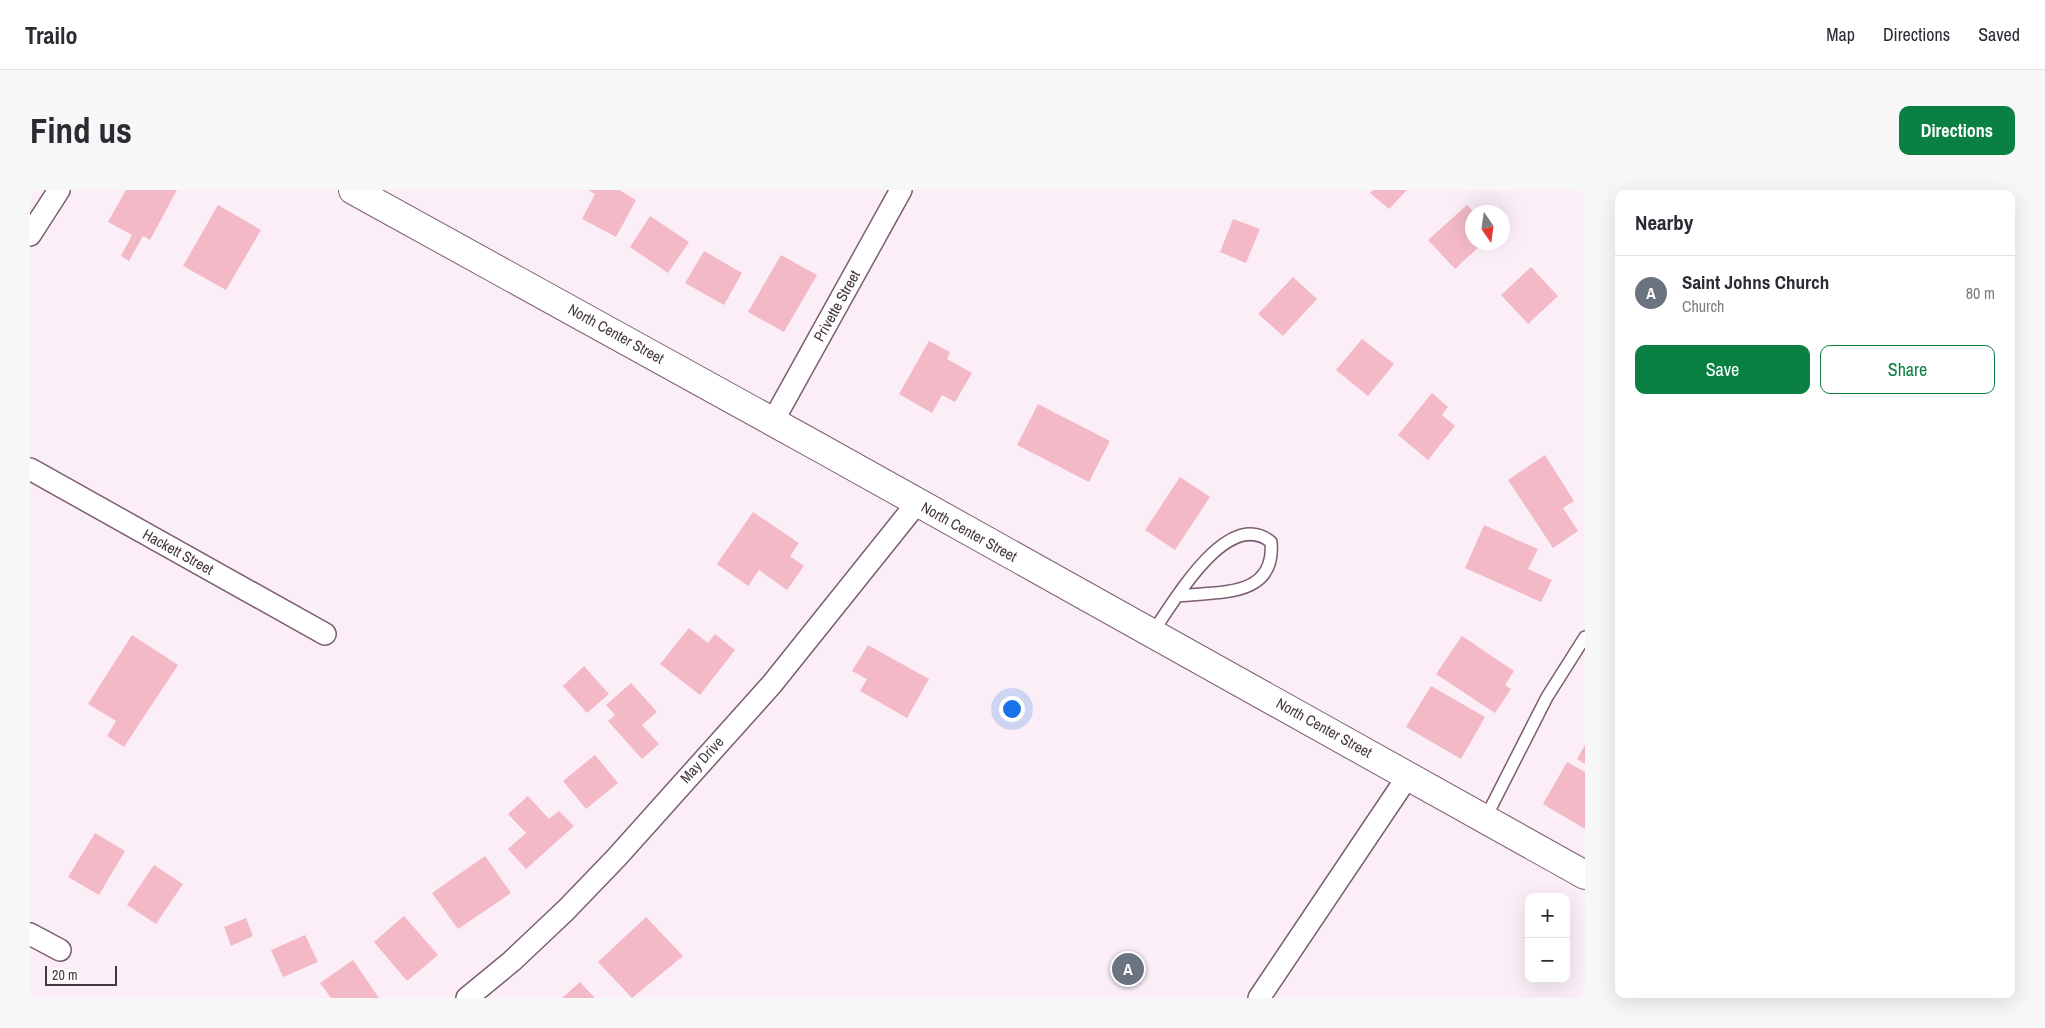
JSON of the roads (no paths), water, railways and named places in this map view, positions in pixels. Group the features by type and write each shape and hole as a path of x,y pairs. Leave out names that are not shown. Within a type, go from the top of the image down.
{"main road":[{"name":"North Center Street","path":"353,190 773,421 916,503 1585,875"}],"street":[{"path":"30,235 59,190"},
{"name":"Privette Street","path":"773,421 901,190"},
{"name":"Hackett Street","path":"30,469 325,634"},
{"name":"May Drive","path":"467,998 566,910 617,857 772,684 916,503"},
{"path":"1258,998 1408,776"},
{"path":"30,934 60,950"}],"lane":[{"path":"1152,633 1178,596 1204,560 1227,541 1248,534 1263,536 1271,542 1272,553 1263,576 1250,587 1230,592 1178,596"},
{"path":"1485,819 1547,697 1585,637"}],"place":[{"name":"Saint Johns Church","path":"1128,969"}]}
